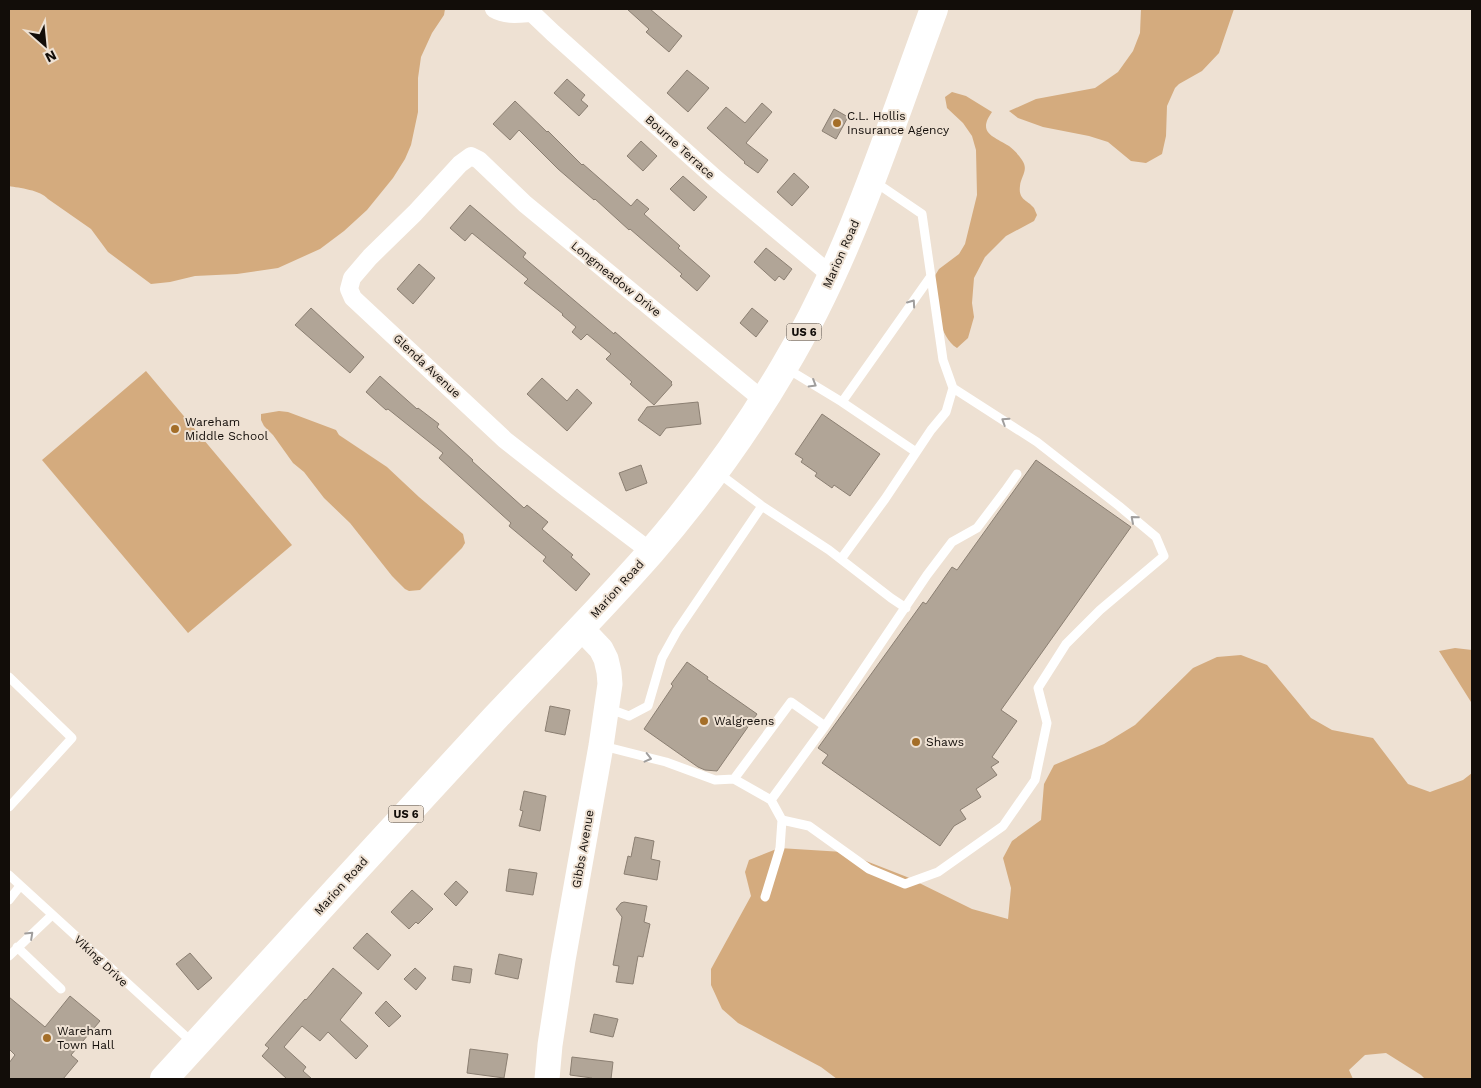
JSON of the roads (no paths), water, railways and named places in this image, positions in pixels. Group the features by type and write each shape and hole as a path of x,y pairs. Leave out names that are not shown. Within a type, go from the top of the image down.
{"main road":[{"name":"Marion Road","path":"164,1079 651,552 737,442 784,367 832,276 872,181 934,9"},
{"name":"Gibbs Avenue","path":"547,1079 550,1045 563,960 601,746 610,684 606,659 600,649 581,628"}],"street":[{"name":"Bourne Terrace","path":"494,9 503,14 512,15 531,11 716,179 832,276"},
{"name":"Longmeadow Drive","path":"471,156 478,160 525,204 763,400"},
{"name":"Glenda Avenue","path":"471,156 460,164 352,278 349,289 353,298 505,440 651,552"}],"lane":[{"path":"841,560 931,430 946,412 953,388 944,360 922,214 872,181"},
{"path":"842,402 931,276"},
{"path":"784,367 842,402 916,452"},
{"path":"782,820 809,826 869,868 905,884 938,872 1003,826 1035,780 1047,723 1038,688 1066,644 1100,610 1164,556 1156,538 1120,506 1037,442 953,388"},
{"path":"714,471 762,506 829,550 906,608"},
{"path":"771,800 825,726 927,575 952,542 977,528 1017,474"},
{"path":"607,708 629,716 648,706 662,658 677,631 762,506"},
{"path":"9,677 72,738 9,807"},
{"path":"734,779 791,702 825,726"},
{"path":"601,746 666,762 715,780 734,779 771,800 782,820 780,848 765,897"},
{"name":"Viking Drive","path":"9,875 195,1045"},
{"path":"9,900 20,886"},
{"path":"9,956 52,915"},
{"path":"17,947 61,989"}],"place":[{"name":"C.L. Hollis Insurance Agency","path":"837,123"},
{"name":"Wareham Middle School","path":"175,429"},
{"name":"Walgreens","path":"704,721"},
{"name":"Shaws","path":"916,742"},
{"name":"Wareham Town Hall","path":"47,1038"}]}
